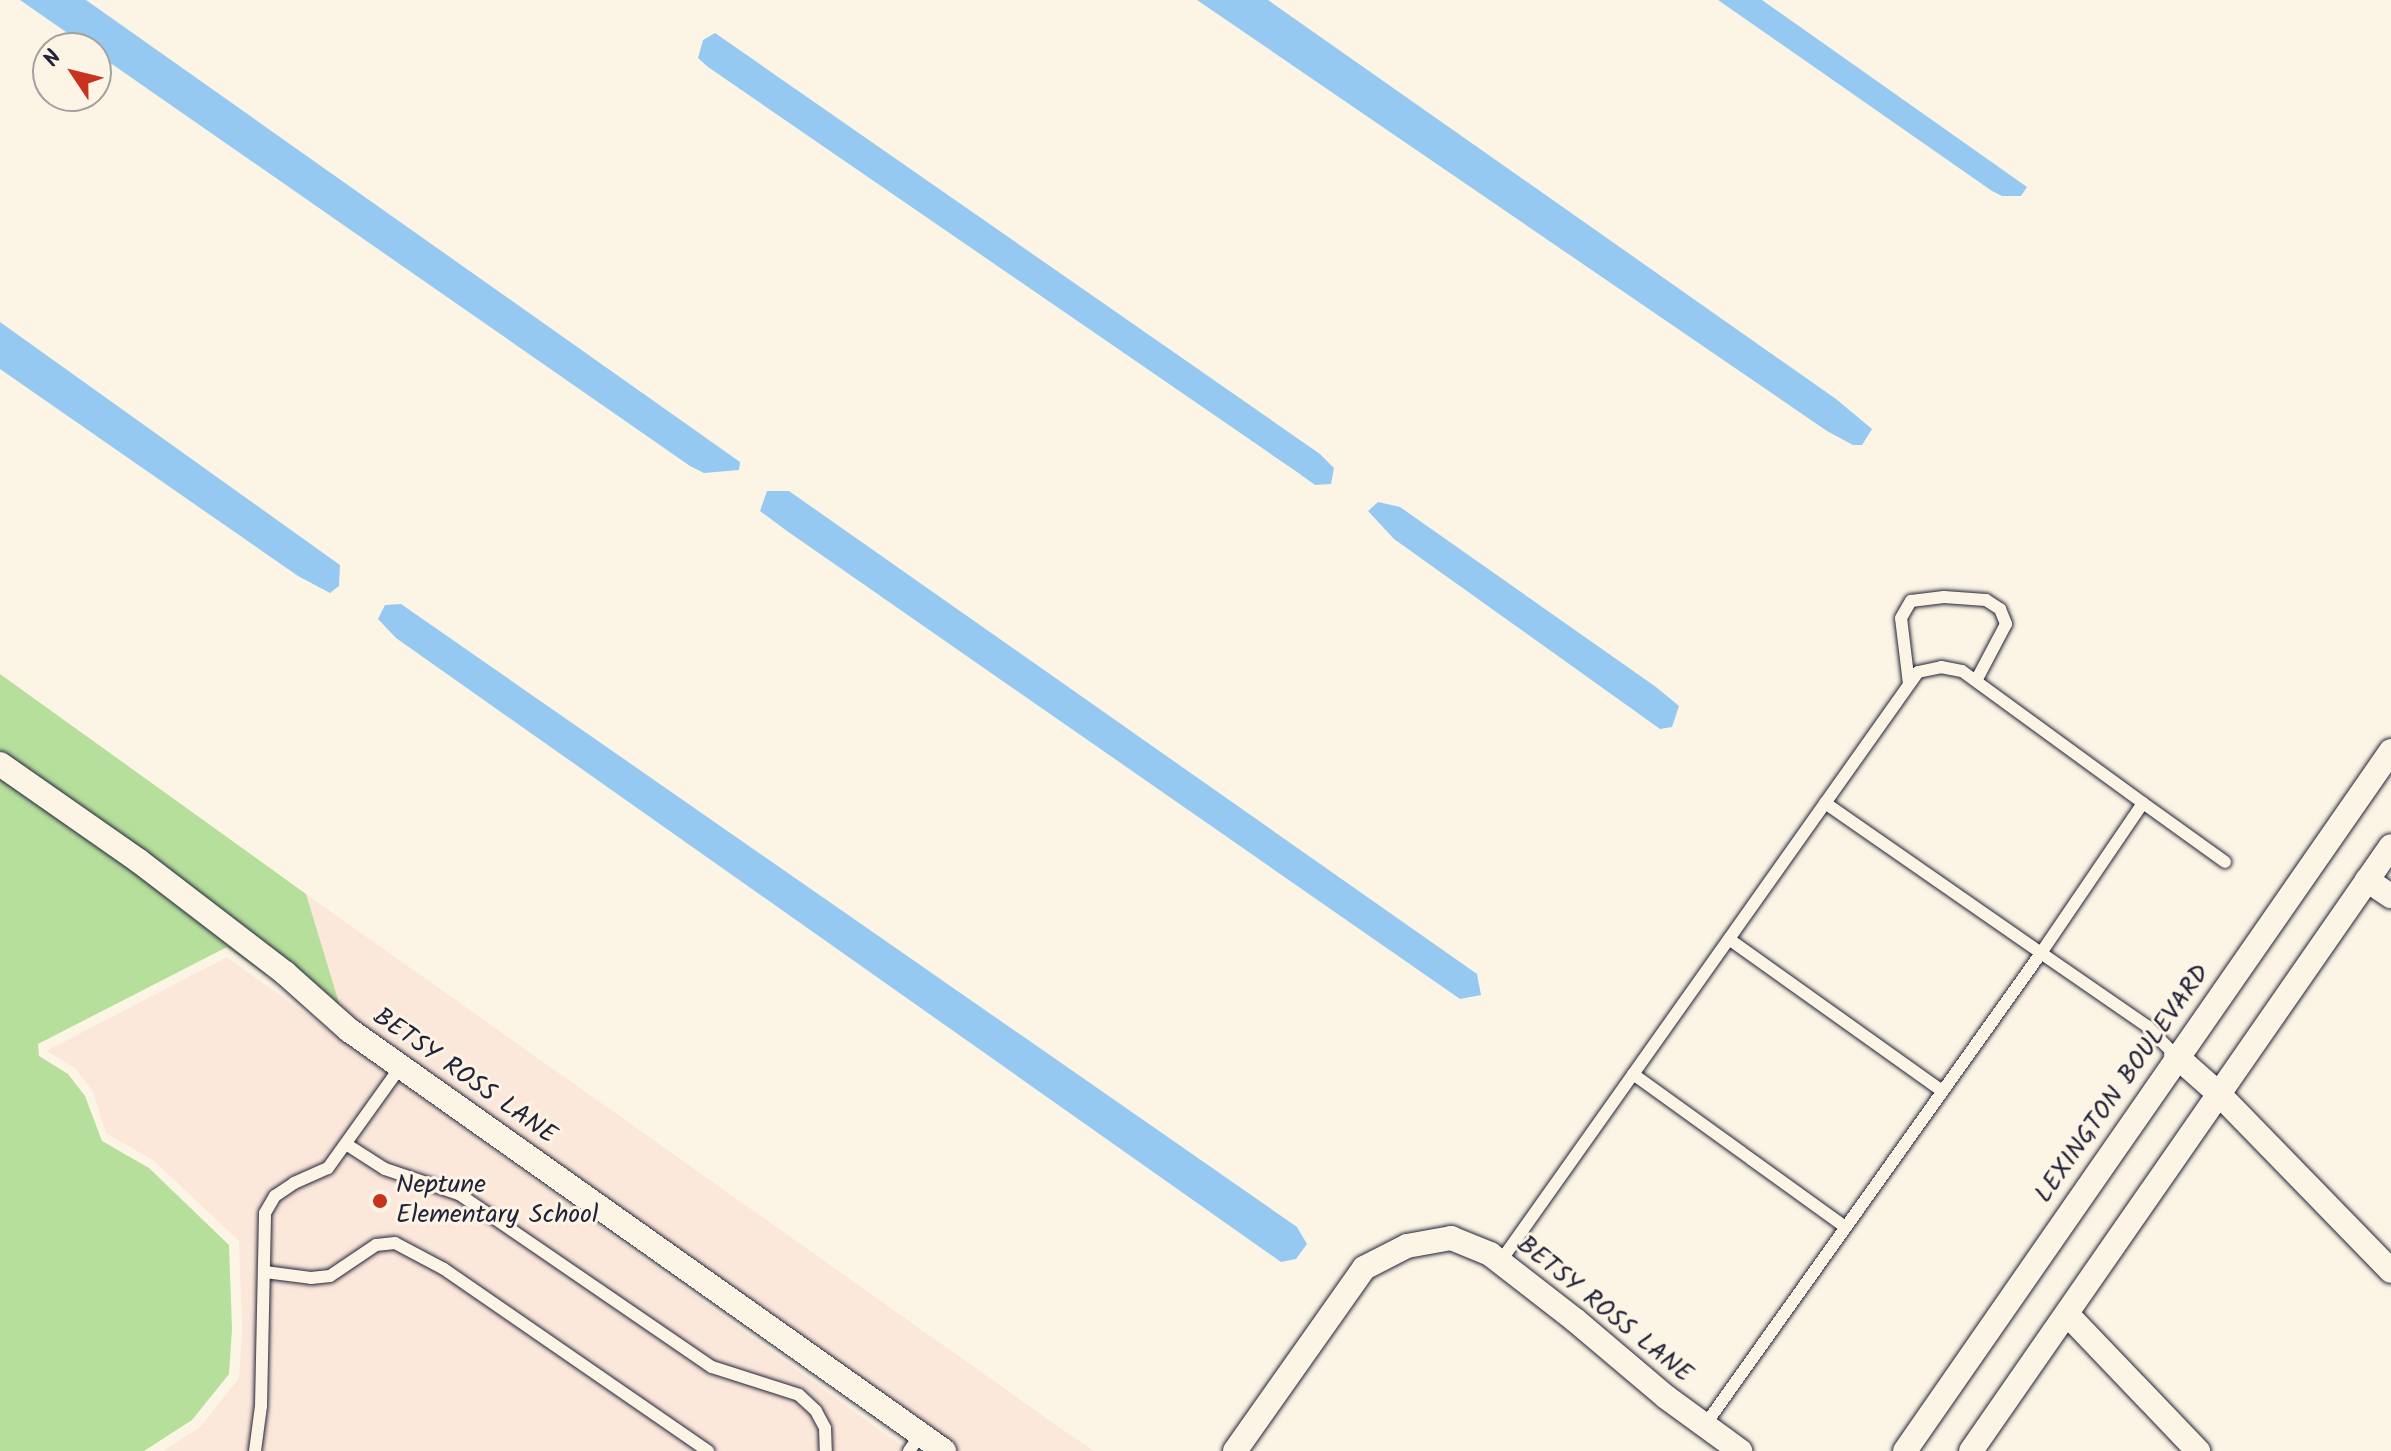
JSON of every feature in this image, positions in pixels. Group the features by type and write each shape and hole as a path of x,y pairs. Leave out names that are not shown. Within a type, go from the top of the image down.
{"street":[{"name":"LEXINGTON BOULEVARD","path":"1905,1451 2176,1056 2391,751"},
{"name":"BETSY ROSS LANE","path":"0,764 139,861 285,973 349,1030 915,1443 944,1451"},
{"path":"1971,1451 2391,846"},
{"path":"2367,880 2391,896"},
{"path":"2176,1056 2218,1093 2391,1271"},
{"name":"BETSY ROSS LANE","path":"1235,1451 1364,1268 1407,1246 1451,1238 1490,1254 1666,1397 1740,1451"},
{"path":"2067,1314 2198,1451"}],"lane":[{"path":"1909,684 1901,618 1911,601 1944,597 1986,600 2000,609 2006,624 1976,681"},
{"path":"1500,1262 1918,672 1941,667 1962,671 2225,862"},
{"path":"1825,803 2147,1026 2176,1056"},
{"path":"1705,1425 2041,953 2143,803"},
{"path":"1729,939 1942,1091"},
{"path":"255,1451 261,1406 265,1213 275,1196 294,1183 328,1168 401,1066"},
{"path":"1633,1074 1845,1227"},
{"path":"346,1144 385,1169 459,1194 712,1367 799,1395 816,1411 825,1428 826,1451"},
{"path":"265,1272 311,1278 330,1276 376,1245 395,1243 444,1269 708,1451"}],"shaded area":[{"path":"306,894 1094,1451 925,1451 347,1029"},
{"name":"Neptune Elementary School","path":"227,957 909,1451 163,1451 200,1427 239,1378 242,1330 239,1241 154,1161 106,1133 93,1092 75,1068 46,1051"}],"green space":[{"path":"0,674 306,894 347,1029 346,1032 227,947 38,1044 39,1056 68,1074 85,1096 102,1141 149,1168 229,1245 232,1329 229,1374 192,1420 144,1451 0,1451"}],"water":[{"path":"20,0 86,0 740,462 739,470 704,473 690,466 112,64 112,32 66,32"},
{"path":"1197,0 1268,0 1836,399 1872,429 1862,445 1853,445 1827,431"},
{"path":"1718,0 1762,0 2027,187 2021,196 2002,196 1992,191"},
{"path":"715,33 1320,454 1334,468 1331,484 1315,485 708,67 698,58 703,40"},
{"path":"0,322 340,565 339,586 330,593 298,576 0,369"},
{"path":"767,491 789,491 1477,974 1481,995 1460,999 787,531 760,511"},
{"path":"1378,502 1400,507 1656,687 1679,706 1672,727 1660,729 1394,539 1368,511"},
{"path":"401,604 1297,1227 1307,1244 1296,1259 1281,1262 396,638 378,619 385,605"}],"place":[{"name":"Neptune Elementary School","path":"380,1201"}]}
